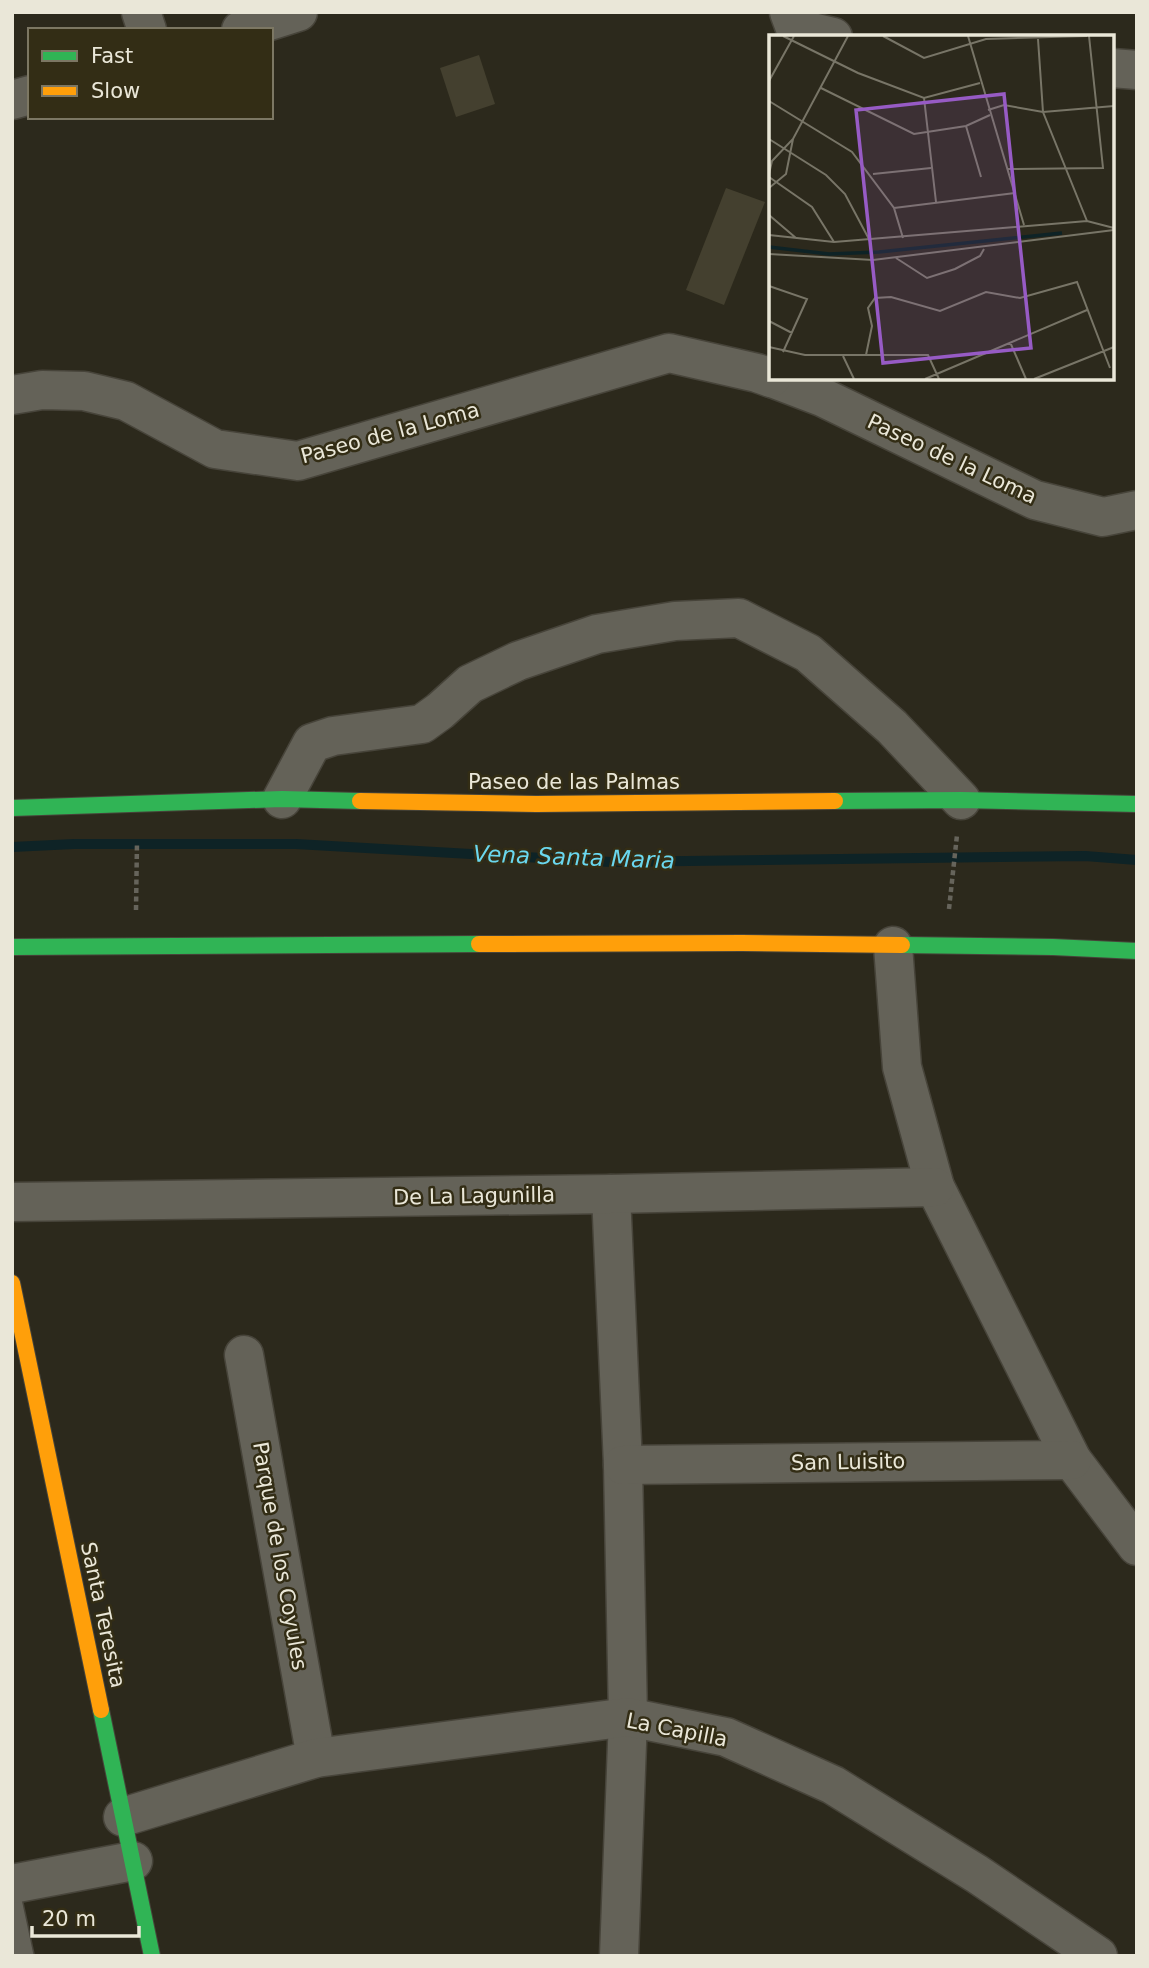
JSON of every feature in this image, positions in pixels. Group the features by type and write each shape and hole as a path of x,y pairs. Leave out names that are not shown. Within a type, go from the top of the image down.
{"street":[{"path":"247,28 298,12"},
{"path":"792,20 828,35"},
{"path":"1114,68 1137,70"},
{"name":"Paseo de la Loma","path":"12,395 42,390 84,391 126,401 215,449 298,461 669,353 769,377"},
{"name":"Paseo de la Loma","path":"776,380 822,397 1035,500 1103,517 1137,510"},
{"path":"282,799 312,743 333,736 422,724 470,684 518,661 597,634 676,621 739,618 808,653 892,727 959,815"},
{"name":"Paseo de las Palmas","path":"12,808 282,799 959,815 1137,804"},
{"path":"12,947 715,943 1052,947 1137,951"},
{"path":"893,946 902,1067 935,1187 1072,1460 1137,1546"},
{"name":"De La Lagunilla","path":"12,1202 935,1187"},
{"path":"611,1194 623,1465 628,1717 619,1956"},
{"name":"Santa Teresita","path":"12,1283 23,1393 123,1817 152,1956"},
{"name":"Parque de los Coyules","path":"243,1355 316,1758"},
{"name":"San Luisito","path":"623,1465 1072,1460"},
{"name":"La Capilla","path":"123,1817 316,1758 628,1717 726,1738 833,1785 977,1874 1098,1956"},
{"path":"12,1884 133,1861"}],"lane":[{"path":"12,1900 24,1956"}],"path":[{"path":"950,909 959,815"},
{"path":"136,906 137,833"}],"building":[{"path":"479,55 495,104 456,117 440,68"},
{"path":"726,188 765,202 724,305 686,290"}],"waterway":[{"name":"Vena Santa Maria","path":"12,847 74,844 296,844 611,862 1085,856 1137,860"}],"traffic: fast":[{"path":"12,808 282,799 360,801"},
{"path":"835,801 961,800 1137,804"},
{"path":"12,947 479,944"},
{"path":"902,945 1137,951"},
{"path":"101,1710 152,1956"}],"traffic: slow":[{"path":"360,801 536,804 835,801"},
{"path":"479,944 902,945"},
{"path":"12,1283 101,1710"}]}
